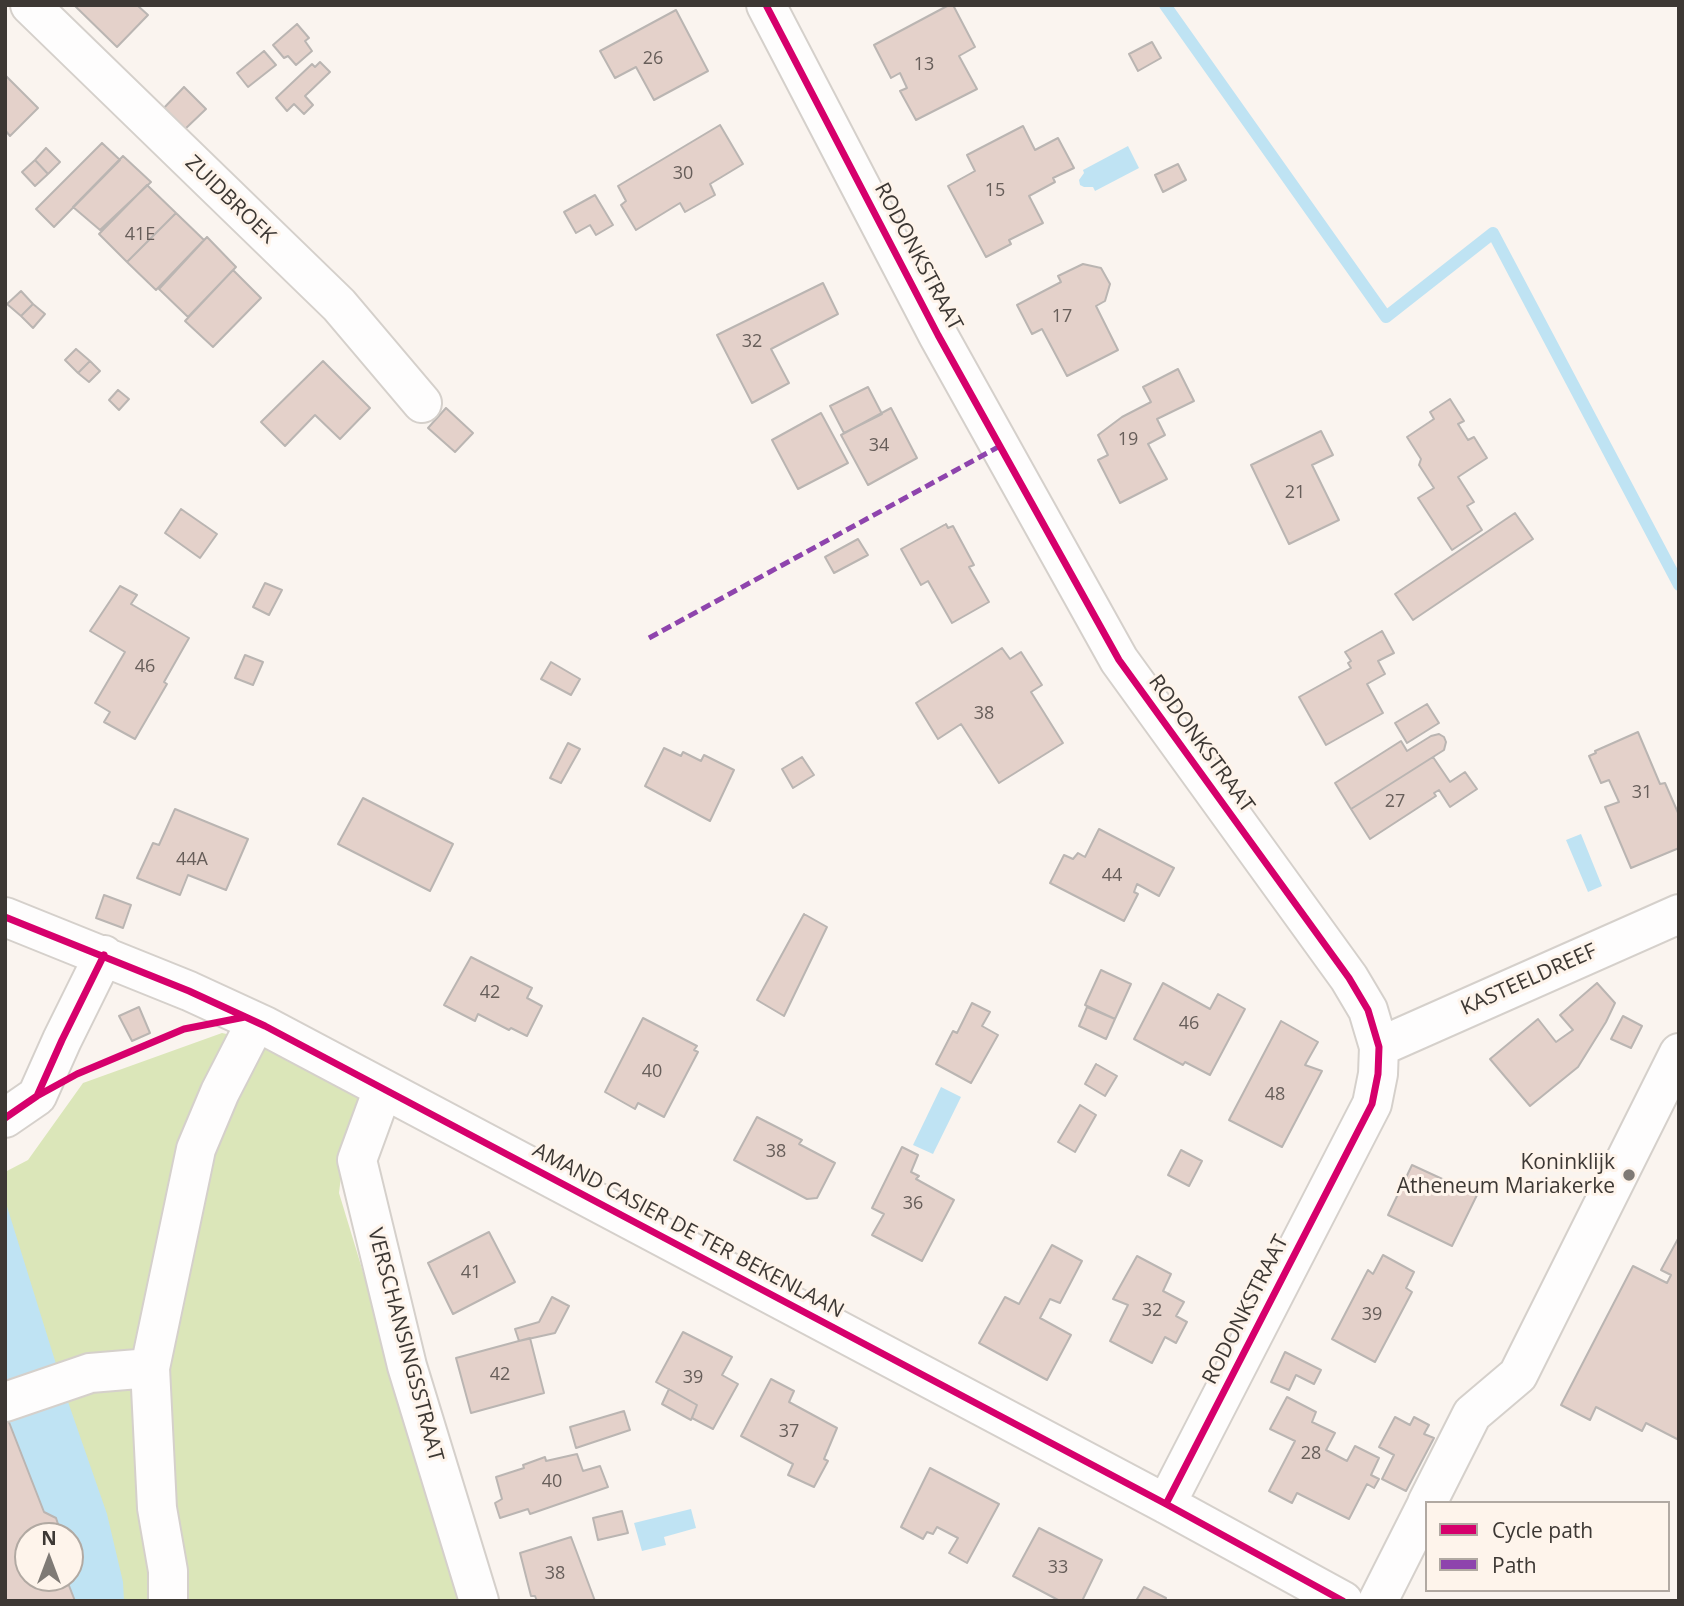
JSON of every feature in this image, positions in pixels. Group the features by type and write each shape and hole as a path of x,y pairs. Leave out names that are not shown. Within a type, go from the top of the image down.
{"street":[{"name":"ZUIDBROEK","path":"30,5 339,305 422,403"},
{"name":"RODONKSTRAAT","path":"766,5 938,335 1119,660 1349,978 1368,1010 1379,1047 1378,1074 1372,1104 1166,1504"},
{"name":"KASTEELDREEF","path":"1379,1047 1679,914"},
{"name":"AMAND CASIER DE TER BEKENLAAN","path":"5,917 104,955 256,1022 1166,1504 1343,1601"},
{"path":"5,1118 37,1096 104,955"},
{"path":"168,1601 168,1571 157,1508 150,1368 196,1149 220,1092 256,1022"},
{"path":"1428,1501 1472,1415 1518,1375 1679,1053"},
{"name":"VERSCHANSINGSSTRAAT","path":"383,1089 357,1160 407,1366 479,1601"},
{"path":"5,1402 90,1373 150,1368"},
{"path":"1378,1601 1425,1507"}],"green space":[{"path":"222,1033 279,1045 367,1090 344,1152 339,1193 463,1601 5,1601 5,1172 28,1160 83,1083"}],"water":[{"path":"1128,146 1139,168 1095,191 1093,187 1080,185 1083,170"},
{"path":"1581,834 1602,886 1588,892 1566,840"},
{"path":"941,1087 961,1097 933,1154 913,1145"},
{"path":"5,1200 66,1396 107,1514 123,1582 124,1601 75,1601 71,1592 84,1592 84,1522 57,1522 56,1518 44,1512 5,1412"},
{"path":"691,1509 696,1528 664,1537 666,1545 642,1551 634,1523"}],"building":[{"path":"74,5 137,5 148,15 117,47"},
{"path":"953,5 975,47 959,56 977,89 916,120 900,91 907,88 900,73 891,78 874,45"},
{"path":"676,10 708,71 654,100 636,67 615,78 600,51"},
{"path":"297,24 309,38 305,41 312,51 296,65 288,56 284,58 273,45"},
{"path":"1152,42 1161,58 1138,71 1129,54"},
{"path":"264,51 276,65 248,87 237,73"},
{"path":"320,62 330,72 305,96 313,105 304,114 294,104 287,111 276,98 312,64 315,67"},
{"path":"5,75 38,108 10,136 5,130"},
{"path":"184,87 206,109 183,131 161,111"},
{"path":"720,125 743,164 710,184 715,195 685,212 680,203 636,230 621,205 626,201 618,186"},
{"path":"1023,126 1035,150 1058,138 1074,168 1053,178 1055,182 1029,196 1043,223 1009,240 1011,244 986,257 948,186 975,171 967,155"},
{"path":"102,143 120,160 54,227 36,209"},
{"path":"46,148 60,162 48,174 35,160"},
{"path":"123,156 151,182 100,230 73,207"},
{"path":"35,160 48,174 35,186 22,172"},
{"path":"1178,164 1186,180 1163,192 1155,175"},
{"path":"147,185 176,213 127,262 99,234"},
{"path":"595,195 613,225 596,235 590,225 576,233 564,212"},
{"path":"176,213 204,240 156,290 127,262"},
{"path":"207,237 236,267 188,317 159,289"},
{"path":"1083,264 1101,268 1110,284 1105,301 1096,306 1118,350 1067,376 1042,329 1032,334 1017,305 1061,282 1058,276"},
{"path":"233,270 261,298 213,347 185,321"},
{"path":"823,283 838,314 771,349 789,383 752,403 717,335"},
{"path":"21,291 33,304 21,316 7,304"},
{"path":"33,304 45,314 33,328 21,316"},
{"path":"76,349 90,361 78,373 65,360"},
{"path":"90,361 100,371 89,382 78,373"},
{"path":"323,361 370,408 340,439 315,415 285,446 261,422"},
{"path":"1178,369 1194,401 1157,419 1165,435 1148,444 1167,479 1120,503 1098,460 1108,455 1098,435 1122,417 1151,402 1143,387"},
{"path":"868,387 882,414 844,433 830,406"},
{"path":"118,390 129,399 119,410 109,400"},
{"path":"1450,399 1464,421 1458,424 1468,440 1474,437 1487,458 1458,477 1474,502 1467,506 1482,530 1452,550 1418,498 1434,488 1419,465 1421,459 1407,437 1434,419 1430,412"},
{"path":"446,408 473,433 455,452 428,428"},
{"path":"891,408 917,458 868,485 841,435"},
{"path":"821,413 848,463 798,489 772,440"},
{"path":"1321,431 1333,455 1312,465 1339,520 1289,544 1251,465"},
{"path":"181,509 217,534 200,558 165,533"},
{"path":"1515,513 1533,539 1413,620 1395,594"},
{"path":"946,524 948,528 953,526 974,565 969,567 989,602 952,623 928,581 921,585 901,549"},
{"path":"858,539 868,555 834,573 825,557"},
{"path":"265,583 282,590 269,615 253,607"},
{"path":"120,586 137,595 131,604 189,638 164,682 167,684 135,739 104,722 110,712 95,703 125,652 90,631"},
{"path":"1382,631 1394,653 1378,661 1385,674 1367,684 1383,713 1326,745 1299,697 1351,668 1348,663 1351,661 1345,652"},
{"path":"1002,648 1010,659 1021,652 1042,685 1031,692 1063,743 999,783 961,724 938,739 916,703"},
{"path":"245,655 263,662 253,685 235,678"},
{"path":"551,662 580,679 571,695 541,679"},
{"path":"1427,704 1439,723 1407,743 1395,723"},
{"path":"1638,732 1660,784 1665,783 1679,815 1679,848 1631,868 1605,807 1619,802 1609,780 1601,783 1589,756"},
{"path":"1439,734 1446,742 1444,750 1351,809 1335,783 1401,741 1407,751"},
{"path":"568,743 580,749 561,783 550,778"},
{"path":"664,748 681,756 683,752 701,761 704,755 734,770 710,821 645,786"},
{"path":"802,757 814,775 793,788 782,769"},
{"path":"1433,757 1450,782 1465,772 1477,789 1450,807 1439,790 1434,793 1436,796 1370,839 1351,809"},
{"path":"363,798 453,844 430,891 338,844"},
{"path":"175,809 248,839 226,890 188,875 180,895 137,878 153,843 159,845"},
{"path":"1099,829 1174,868 1159,896 1137,884 1134,892 1138,894 1124,921 1050,883 1064,855 1073,859 1078,853 1085,857"},
{"path":"104,895 131,905 123,928 96,918"},
{"path":"804,914 827,927 784,1016 757,1000"},
{"path":"471,957 532,988 527,998 542,1006 527,1036 478,1014 475,1021 444,1005"},
{"path":"1101,970 1131,984 1115,1019 1085,1005"},
{"path":"1163,983 1210,1009 1218,994 1245,1009 1210,1075 1185,1062 1183,1065 1134,1039"},
{"path":"1597,983 1615,1003 1606,1022 1578,1067 1530,1106 1490,1059 1538,1019 1556,1042 1573,1030 1560,1015"},
{"path":"972,1003 990,1012 982,1026 998,1035 971,1083 936,1064 953,1031 957,1033"},
{"path":"139,1007 150,1033 132,1041 119,1016"},
{"path":"1087,1007 1115,1019 1106,1039 1079,1026"},
{"path":"1623,1016 1642,1026 1631,1048 1611,1039"},
{"path":"643,1018 697,1046 694,1050 698,1052 664,1117 638,1103 635,1109 605,1092"},
{"path":"1281,1021 1318,1042 1305,1065 1322,1071 1282,1147 1229,1120"},
{"path":"1096,1064 1117,1076 1105,1096 1085,1084"},
{"path":"1080,1105 1096,1115 1075,1152 1058,1142"},
{"path":"757,1117 802,1140 799,1144 835,1163 817,1198 807,1199 734,1160"},
{"path":"902,1147 918,1155 911,1172 919,1176 916,1179 954,1200 922,1261 872,1235 884,1214 872,1208"},
{"path":"1181,1150 1202,1161 1189,1186 1168,1175"},
{"path":"1412,1165 1477,1195 1452,1246 1388,1215"},
{"path":"489,1232 515,1282 453,1314 428,1263"},
{"path":"1679,1237 1679,1440 1646,1423 1642,1431 1596,1407 1590,1420 1561,1405 1633,1266 1667,1283 1671,1275 1661,1270"},
{"path":"1052,1245 1082,1261 1060,1303 1050,1299 1040,1318 1071,1335 1047,1380 979,1343 1005,1297 1019,1304"},
{"path":"1383,1255 1414,1272 1406,1288 1412,1292 1375,1362 1332,1339 1368,1270 1373,1274"},
{"path":"1137,1256 1171,1274 1163,1291 1184,1302 1176,1316 1187,1322 1176,1343 1165,1337 1152,1363 1110,1341 1128,1305 1113,1299"},
{"path":"552,1297 569,1306 555,1333 519,1341 515,1329 539,1322"},
{"path":"683,1332 732,1357 722,1375 738,1384 713,1429 692,1418 697,1405 656,1382"},
{"path":"530,1338 544,1393 471,1413 456,1358"},
{"path":"1285,1352 1321,1370 1314,1384 1296,1375 1289,1390 1271,1382"},
{"path":"771,1379 794,1391 789,1402 837,1428 824,1459 828,1461 814,1487 788,1475 793,1464 741,1436"},
{"path":"669,1389 697,1405 691,1420 662,1404"},
{"path":"1287,1397 1316,1412 1312,1422 1335,1433 1326,1450 1347,1461 1355,1446 1379,1458 1371,1475 1379,1479 1374,1488 1367,1484 1349,1519 1297,1493 1292,1503 1269,1491 1295,1441 1270,1429"},
{"path":"624,1411 630,1430 576,1448 570,1427"},
{"path":"5,1412 44,1512 56,1518 57,1522 14,1522 14,1592 71,1592 75,1601 5,1601"},
{"path":"1395,1417 1410,1425 1414,1417 1429,1425 1424,1434 1434,1438 1406,1491 1382,1479 1394,1455 1379,1447"},
{"path":"577,1454 583,1471 600,1466 608,1487 530,1514 528,1509 500,1518 495,1503 502,1499 496,1477 524,1468 523,1465 545,1457 546,1461"},
{"path":"930,1468 999,1504 967,1563 949,1553 958,1538 937,1527 933,1534 927,1532 923,1539 901,1527"},
{"path":"622,1511 628,1533 598,1540 593,1518"},
{"path":"1039,1528 1102,1560 1082,1601 1060,1601 1013,1576"},
{"path":"571,1537 595,1601 537,1601 535,1596 531,1596 520,1553"},
{"path":"1144,1587 1166,1598 1165,1601 1136,1601"}],"waterway":[{"path":"1165,5 1386,317 1493,233 1679,585"}],"marked path":[{"path":"649,638 1000,446"}],"cycle path":[{"path":"766,5 938,335 1119,660 1349,978 1368,1010 1379,1047 1378,1074 1372,1104 1166,1504"},
{"path":"5,917 189,991 265,1026 1166,1504 1343,1601"},
{"path":"5,1118 37,1096 104,955"},
{"path":"37,1096 77,1074 184,1029 245,1017"}],"place":[{"name":"Koninklijk Atheneum Mariakerke","path":"1629,1175"}]}
